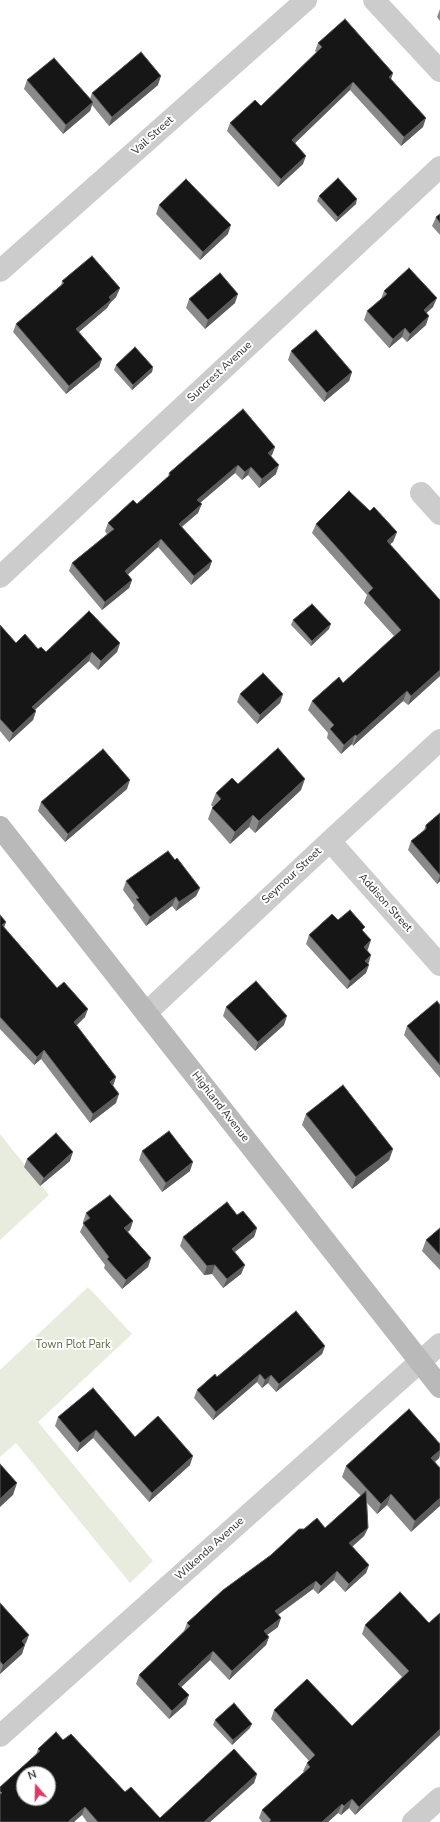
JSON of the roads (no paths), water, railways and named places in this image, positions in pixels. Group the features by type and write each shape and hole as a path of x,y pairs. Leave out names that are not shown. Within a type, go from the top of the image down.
{"main road":[{"name":"Highland Avenue","path":"0,827 440,1386"}],"street":[{"name":"Vail Street","path":"0,271 306,0"},
{"path":"374,0 440,71"},
{"name":"Suncrest Avenue","path":"0,577 440,167"},
{"path":"421,492 440,514"},
{"name":"Seymour Street","path":"146,1013 440,740"},
{"name":"Addison Street","path":"330,841 440,965"},
{"name":"Wilkenda Avenue","path":"0,1736 440,1344"},
{"path":"413,1822 440,1798"}],"park label":[{"name":"Town Plot Park","path":"73,1345"}]}
